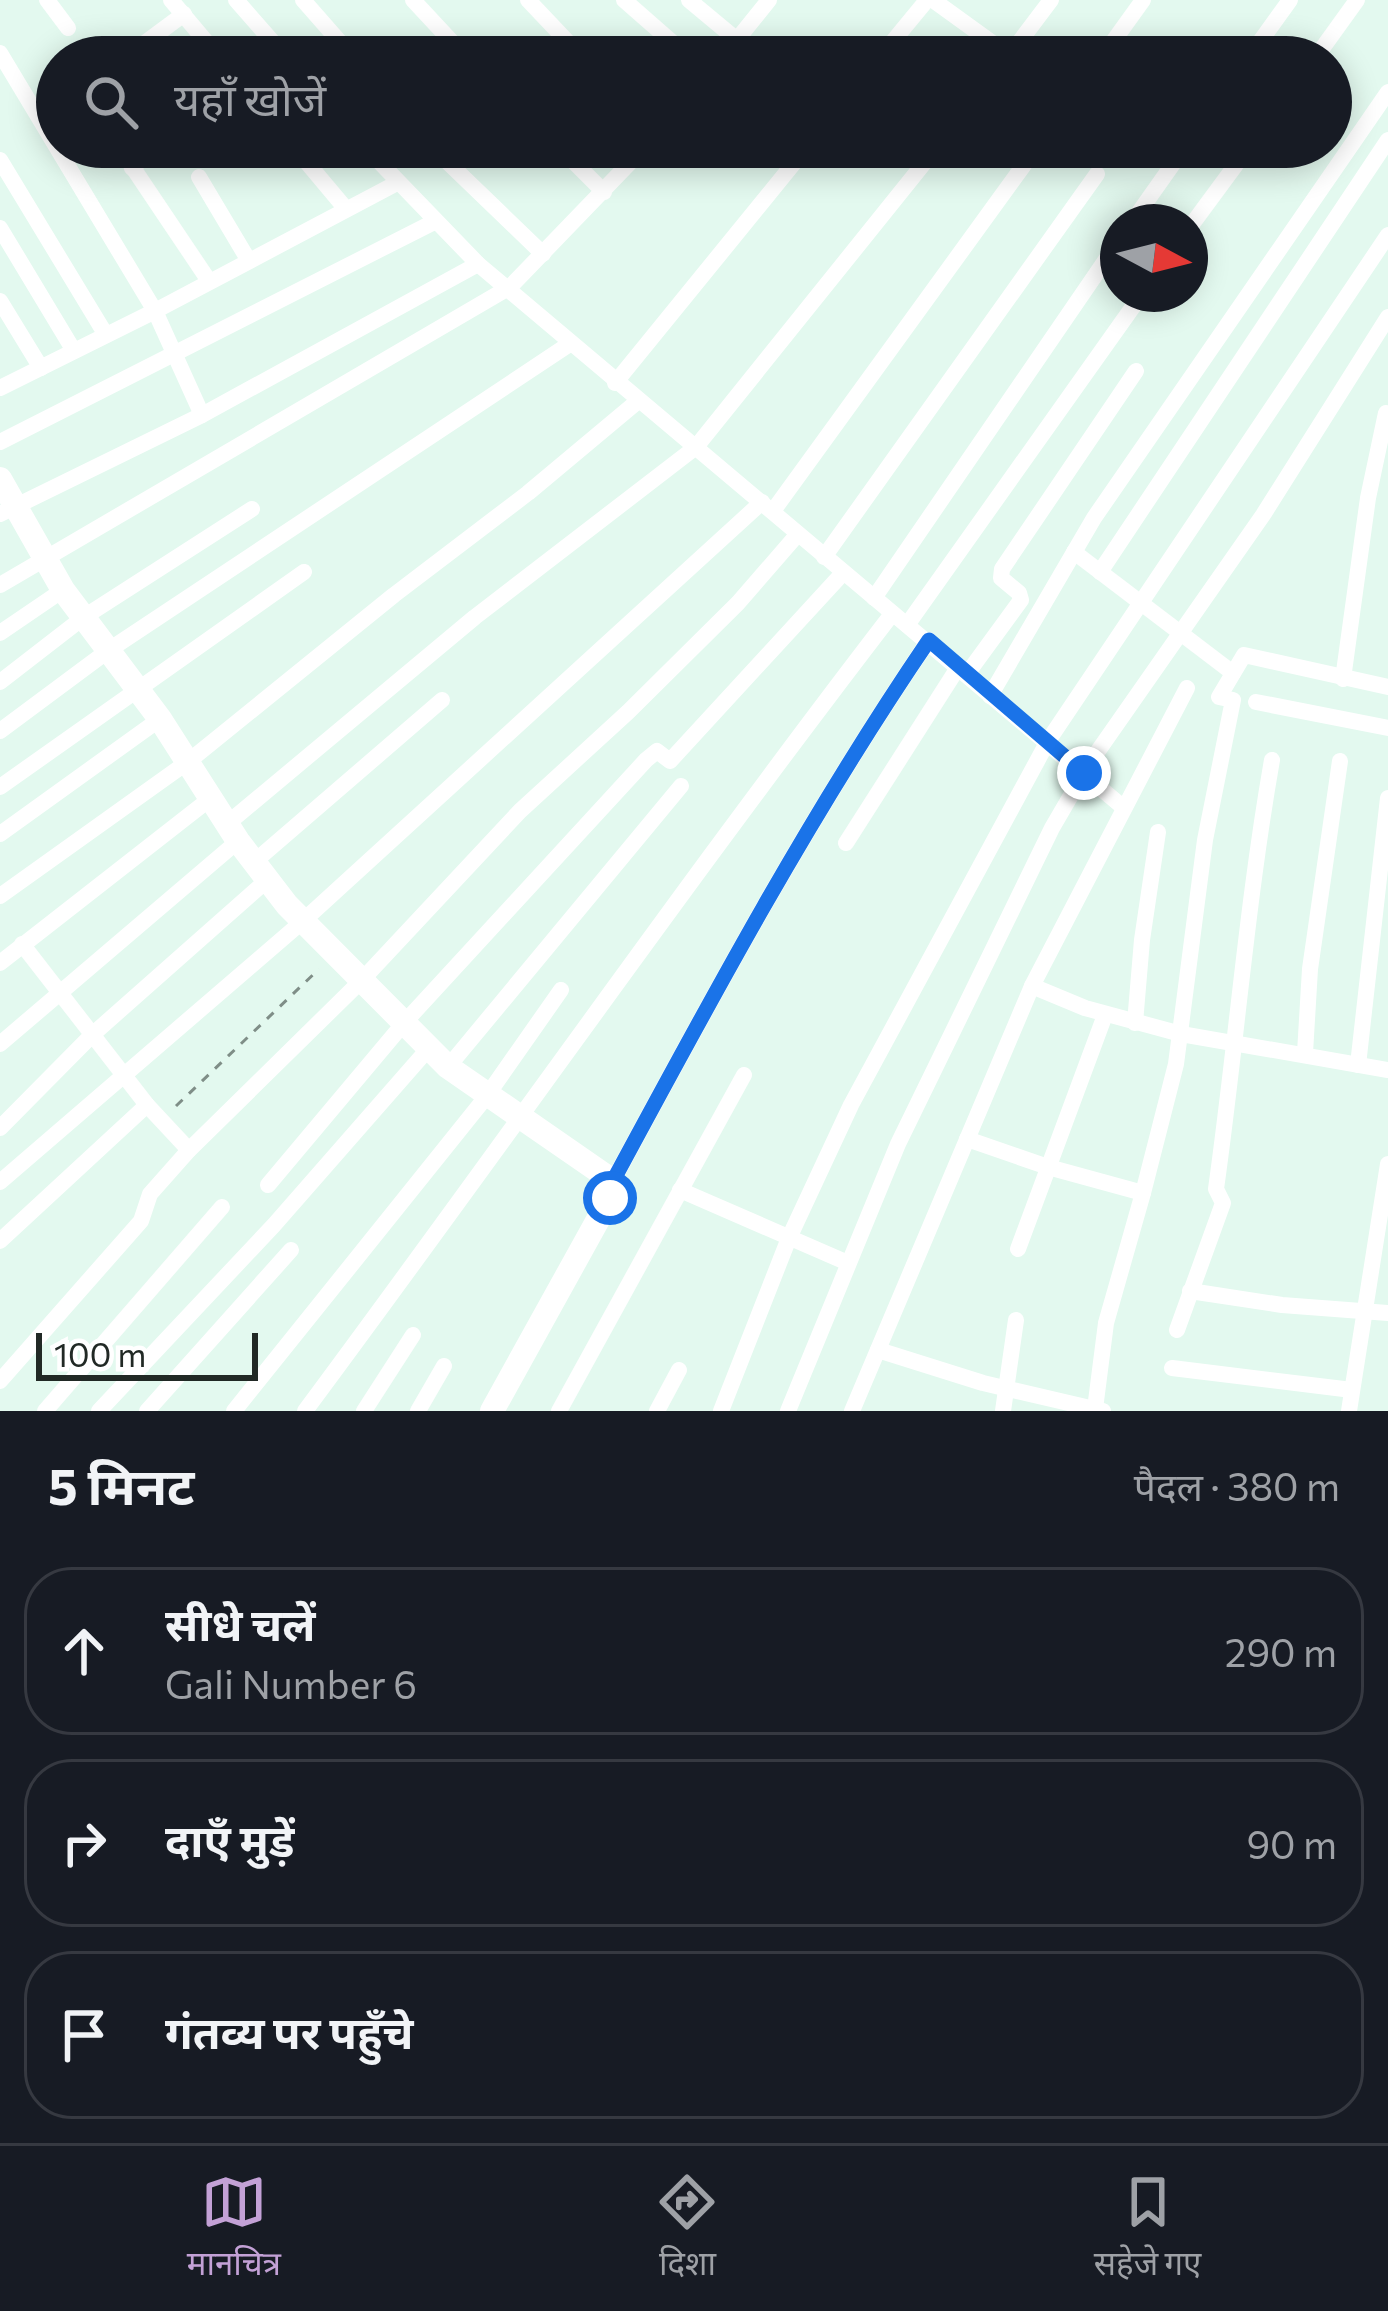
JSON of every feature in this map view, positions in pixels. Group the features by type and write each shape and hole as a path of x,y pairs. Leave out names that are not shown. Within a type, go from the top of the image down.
{"street":[{"path":"47,0 68,28"},
{"path":"236,0 268,36"},
{"path":"304,0 335,36"},
{"path":"413,0 446,36"},
{"path":"528,0 562,36"},
{"path":"624,0 665,36"},
{"path":"688,0 731,36"},
{"path":"739,36 770,0"},
{"path":"898,36 930,0 980,36"},
{"path":"1023,36 1051,0"},
{"path":"1117,36 1143,0"},
{"path":"1264,36 1290,0"},
{"path":"1331,36 1357,0"},
{"path":"147,36 177,7 201,36"},
{"path":"0,52 36,113"},
{"path":"1352,145 1388,92"},
{"path":"1100,572 1388,140"},
{"path":"0,160 106,334"},
{"path":"69,168 155,311 202,415"},
{"path":"133,168 209,281"},
{"path":"312,168 346,209"},
{"path":"384,168 478,263 615,383 768,506 842,574 929,640 1124,808"},
{"path":"454,168 543,254"},
{"path":"580,168 604,192"},
{"path":"0,585 510,287 625,168"},
{"path":"615,383 790,168"},
{"path":"0,1128 92,1035 246,852 475,617 696,447 920,168"},
{"path":"0,1182 303,921 768,506 1021,168"},
{"path":"1145,204 1170,168"},
{"path":"1207,204 1234,168"},
{"path":"990,696 1074,552 1336,168"},
{"path":"824,557 1097,174"},
{"path":"199,177 249,261"},
{"path":"0,388 397,183"},
{"path":"0,442 434,222"},
{"path":"0,228 74,351"},
{"path":"721,1411 789,1238 850,1105 1048,741 1388,235"},
{"path":"7,511 202,415 478,263"},
{"path":"874,598 1100,268"},
{"path":"0,301 41,368"},
{"path":"305,1411 523,1118 697,872 900,619 1129,312"},
{"path":"788,1411 898,1144 1052,828 1084,773 1263,514 1388,317"},
{"path":"0,731 109,650 571,343"},
{"path":"846,843 963,670 1021,600 1001,578 1002,569 1136,371"},
{"path":"0,896 189,761 638,401"},
{"path":"1342,679 1368,498 1386,413"},
{"path":"0,479 7,511 160,719 246,852 303,921 448,1066 613,1181"},
{"path":"0,682 84,617 252,509"},
{"path":"0,1381 141,1221 150,1193 189,1150 361,981 520,811 674,667 797,535"},
{"path":"1074,552 1233,673"},
{"path":"0,787 304,572"},
{"path":"268,1185 404,1023 646,760 657,752 670,761 842,574"},
{"path":"0,634 63,590"},
{"path":"492,1411 610,1198 613,1181 729,966 835,784 929,640"},
{"path":"878,1350 1006,1389 1099,1410 1106,1323 1161,1134 1181,1034 1205,840 1233,700 1219,697 1244,656 1388,687"},
{"path":"852,1411 1033,986 1187,688"},
{"path":"0,1044 59,993 442,700"},
{"path":"1256,702 1388,728"},
{"path":"0,834 160,719"},
{"path":"1177,1330 1222,1203 1216,1189 1247,927 1273,760"},
{"path":"1305,1053 1310,970 1340,761"},
{"path":"448,1066 681,786"},
{"path":"0,963 211,797"},
{"path":"1358,1065 1388,798"},
{"path":"1135,1023 1139,958 1158,832"},
{"path":"22,944 147,1105 189,1150"},
{"path":"1033,986 1105,1015 1181,1034 1388,1070"},
{"path":"234,1411 486,1096 561,990"},
{"path":"1018,1250 1105,1015"},
{"path":"99,1411 274,1225 429,1048"},
{"path":"559,1411 743,1075"},
{"path":"0,1240 147,1105"},
{"path":"968,1139 1142,1193"},
{"path":"1349,1411 1364,1309 1381,1265 1388,1165"},
{"path":"680,1190 848,1263"},
{"path":"45,1411 222,1207"},
{"path":"147,1411 291,1250"},
{"path":"1190,1291 1282,1305 1388,1312"},
{"path":"1003,1411 1016,1320"},
{"path":"364,1411 413,1335"},
{"path":"418,1411 444,1366"},
{"path":"1172,1368 1352,1390"},
{"path":"657,1411 679,1370"}],"path":[{"path":"176,1106 334,955"}],"route":[{"path":"610,1198 613,1181 729,966 858,744 929,640 1084,773"}]}
